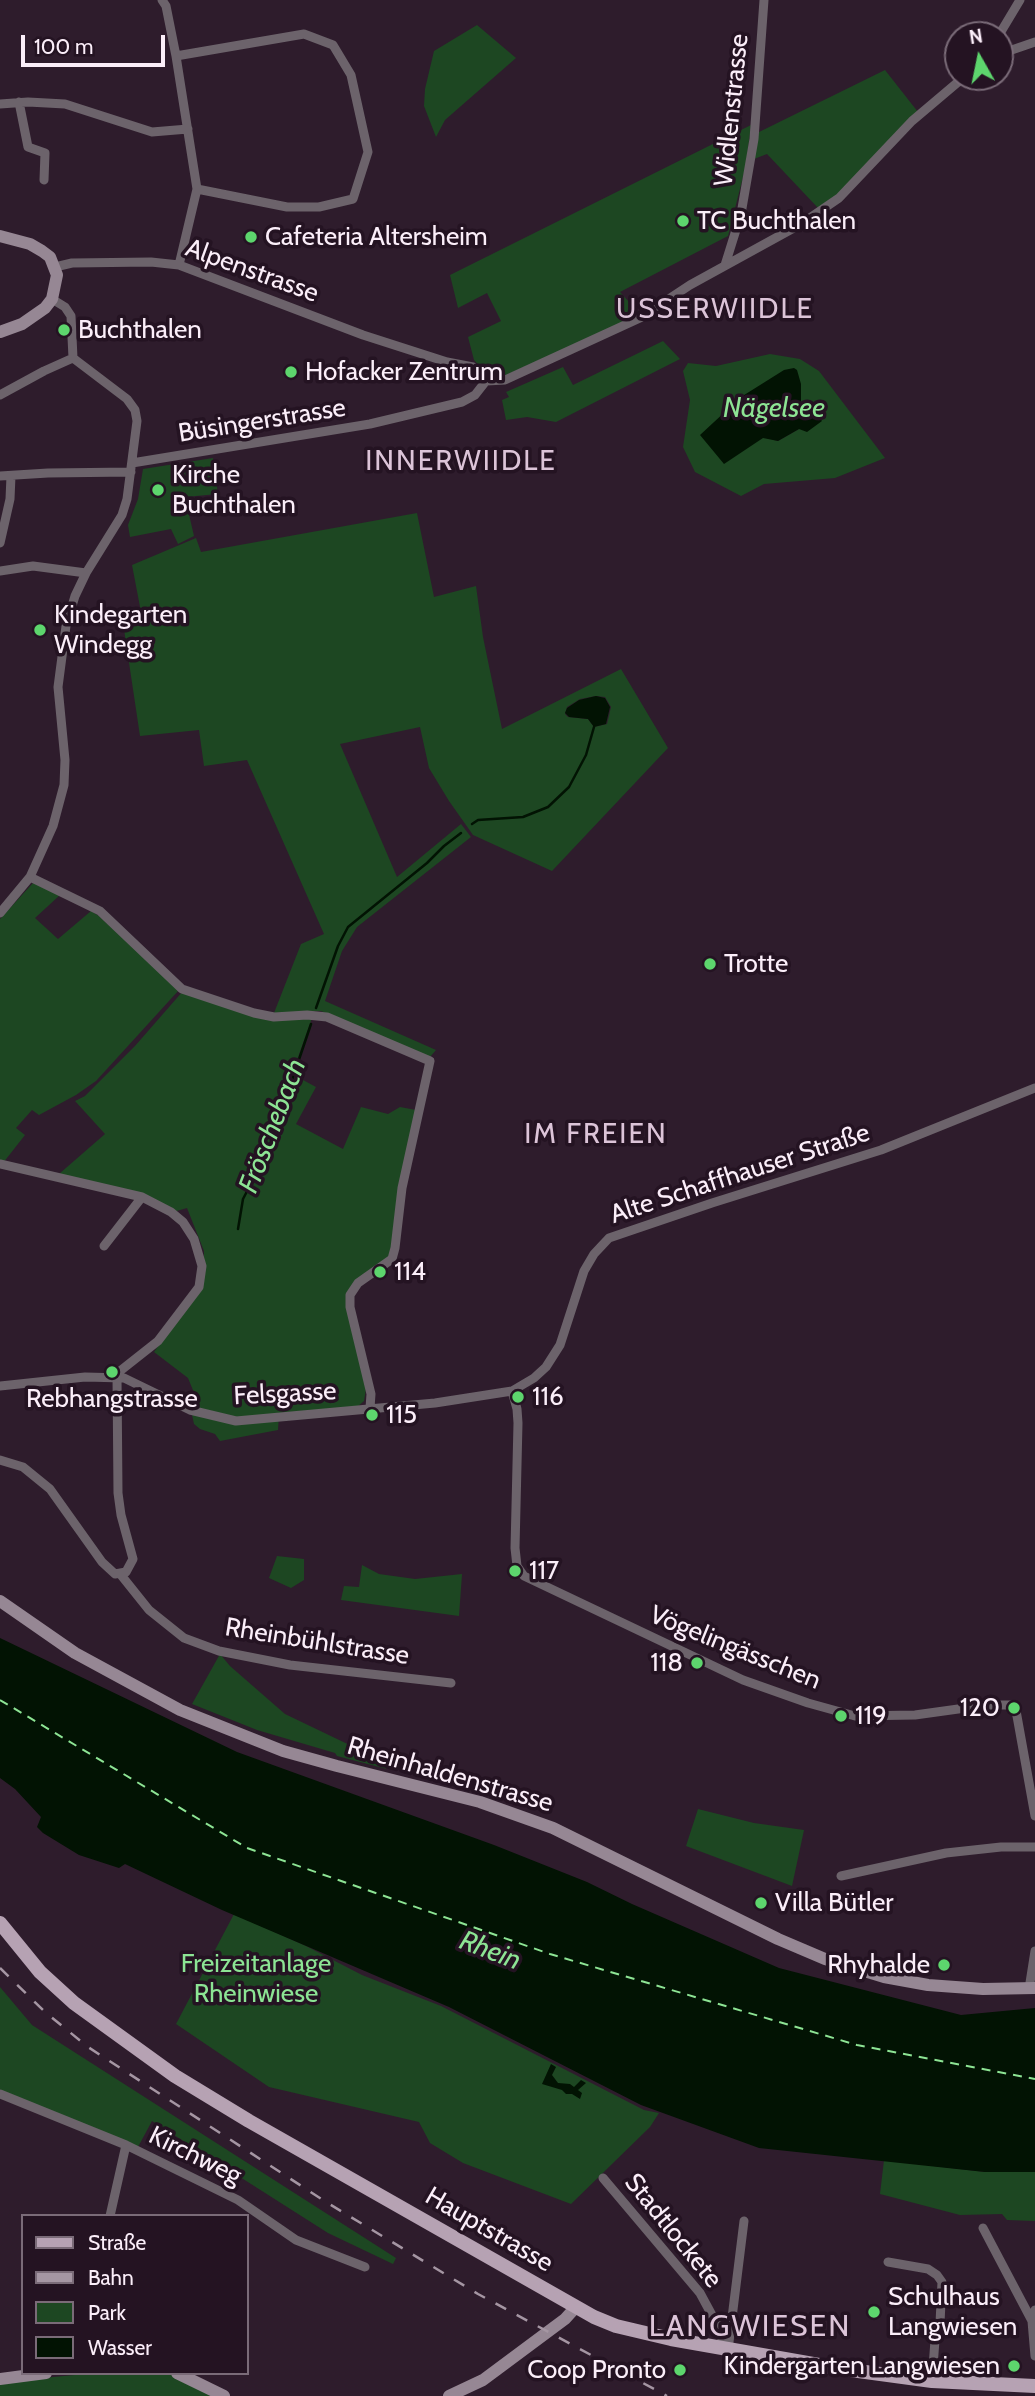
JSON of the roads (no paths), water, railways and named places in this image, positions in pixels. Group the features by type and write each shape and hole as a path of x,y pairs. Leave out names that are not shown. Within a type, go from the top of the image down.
{"main road":[{"path":"0,236 42,251 55,267 57,283 52,299 36,315 22,324 0,332"},
{"name":"Rheinhaldenstrasse","path":"0,1601 75,1653 180,1710 283,1751 468,1798 553,1828 824,1959 884,1977 928,1985 1028,1989"},
{"name":"Hauptstrasse","path":"0,1923 40,1972 74,2003 176,2076 249,2122 575,2308 616,2326 724,2349 836,2368 932,2381 1035,2386"},
{"path":"449,2396 483,2380 565,2319 575,2308"},
{"path":"0,2379 31,2375"},
{"path":"181,2375 224,2396"}],"street":[{"path":"162,0 166,6 176,56 197,190 179,265"},
{"name":"Widlenstrasse","path":"725,265 741,214 754,139 764,0"},
{"path":"1007,21 1020,0"},
{"path":"176,56 304,34 332,45 351,75 368,152 353,199 319,207 287,207 197,190"},
{"path":"1014,49 1035,42"},
{"name":"Büsingerstrasse","path":"0,476 132,468 370,424 462,402 475,395 486,381 505,380 640,318 725,265 801,224 839,198 912,121 947,91"},
{"path":"19,102 28,147 45,153 44,180"},
{"path":"0,104 65,104 152,132 188,129"},
{"name":"Alpenstrasse","path":"55,267 72,264 151,262 179,265 363,335 447,362 473,367 486,381"},
{"path":"52,299 70,312 73,358"},
{"path":"0,395 44,370 73,358"},
{"path":"0,913 30,877 53,827 64,785 65,760 58,687 66,626 75,596 86,573 120,521 132,468 137,421 133,406 73,358"},
{"path":"0,543 10,499 12,475"},
{"path":"0,570 33,566 86,573"},
{"path":"30,877 100,911 183,989 274,1017 327,1017 430,1061 402,1188 395,1248 391,1259 358,1283 350,1295 350,1307 370,1394 370,1408"},
{"name":"Alte Schaffhauser Straße","path":"370,1408 435,1403 512,1391 534,1378 546,1367 560,1345 584,1271 594,1254 609,1238 881,1150 1035,1088"},
{"path":"0,1164 142,1197 171,1212 183,1222 200,1254 201,1274 198,1287 158,1342 120,1371 117,1377 118,1493 133,1559 130,1568 121,1575"},
{"path":"104,1246 142,1197"},
{"name":"Felsgasse","path":"0,1386 85,1377 117,1377 131,1380 191,1410 236,1421 370,1408"},
{"name":"Vögelingässchen","path":"512,1391 518,1423 515,1548 517,1566 524,1576 743,1680 855,1716 915,1716 987,1705 1014,1705 1035,1816"},
{"name":"Rheinbühlstrasse","path":"0,1460 23,1467 50,1489 94,1553 111,1572 121,1575 149,1610 184,1638 219,1651 290,1665 451,1683"},
{"path":"841,1876 946,1853 1035,1846"},
{"path":"1028,1989 1035,1951"},
{"name":"Kirchweg","path":"0,2094 126,2145 238,2200 296,2240 365,2267"},
{"path":"110,2214 126,2145"},
{"name":"Stadtlockete","path":"604,2178 700,2293 720,2330 724,2349"},
{"path":"724,2349 729,2342 744,2221"},
{"path":"983,2228 1032,2321"},
{"path":"888,2262 928,2269 942,2282 940,2323 934,2340 932,2381"},
{"path":"1035,2310 1032,2321 1035,2356"}],"water":[{"name":"Nägelsee","path":"794,368 801,384 801,404 814,411 822,421 807,432 799,429 778,441 763,438 724,464 700,435 741,397 784,370"},
{"path":"596,696 605,698 610,707 606,724 594,727 588,719 569,717 565,713 567,708 579,700"},
{"name":"Rhein","path":"0,1638 237,1752 494,1845 587,1882 779,1968 961,2015 1035,2008 1035,2172 985,2172 759,2148 641,2105 449,2007 222,1910 125,1864 119,1868 79,1855 43,1833 37,1827 41,1817 15,1789 0,1778"},
{"path":"551,2064 556,2067 552,2075 558,2083 574,2087 581,2080 586,2083 578,2090 582,2093 580,2099 542,2084"}],"waterway":[{"name":"Fröschebach","path":"472,824 478,820 523,817 548,807 569,787 586,755 594,727"},
{"name":"Fröschebach","path":"316,1008 338,946 348,927 461,833"},
{"name":"Fröschebach","path":"238,1229 243,1199 268,1151 311,1024"}],"railway":[{"path":"0,1968 45,2012 88,2047 326,2202 478,2294 667,2396"}],"place":[{"name":"TC Buchthalen","path":"683,221"},
{"name":"Cafeteria Altersheim","path":"251,237"},
{"name":"Buchthalen","path":"64,330"},
{"name":"Hofacker Zentrum","path":"291,372"},
{"name":"Kirche Buchthalen","path":"158,490"},
{"name":"Kindegarten Windegg","path":"40,630"},
{"name":"Trotte","path":"710,964"},
{"name":"114","path":"380,1272"},
{"name":"Rebhangstrasse","path":"112,1372"},
{"name":"116","path":"518,1397"},
{"name":"115","path":"372,1415"},
{"name":"117","path":"515,1571"},
{"name":"118","path":"697,1663"},
{"name":"120","path":"1014,1708"},
{"name":"119","path":"841,1716"},
{"name":"Villa Bütler","path":"761,1903"},
{"name":"Rhyhalde","path":"944,1965"},
{"name":"Schulhaus Langwiesen","path":"874,2312"},
{"name":"Kindergarten Langwiesen","path":"1014,2366"},
{"name":"Coop Pronto","path":"680,2370"}],"district":[{"name":"USSERWIIDLE","path":"715,310"},
{"name":"INNERWIIDLE","path":"461,462"},
{"name":"IM FREIEN","path":"596,1135"},
{"name":"LANGWIESEN","path":"750,2327"}],"park label":[{"name":"Freizeitanlage Rheinwiese","path":"256,1979"}]}
